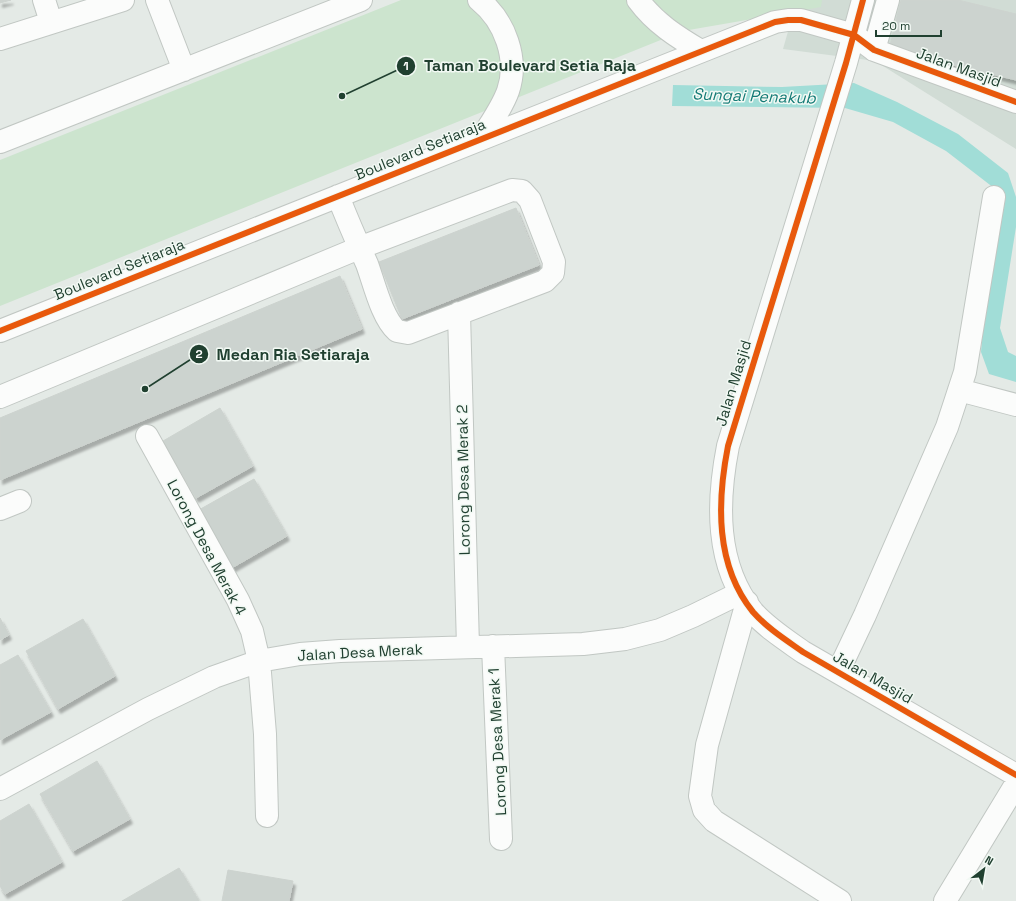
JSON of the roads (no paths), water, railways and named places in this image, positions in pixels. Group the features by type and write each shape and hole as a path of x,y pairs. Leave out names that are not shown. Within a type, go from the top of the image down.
{"street":[{"path":"44,0 51,22"},
{"path":"0,39 123,0"},
{"path":"157,0 184,70"},
{"path":"0,142 361,0"},
{"path":"479,0 489,8 502,27 510,49 512,69 508,91 496,115 481,139"},
{"path":"638,0 659,24 701,51"},
{"path":"854,35 863,0"},
{"path":"874,50 888,0"},
{"name":"Boulevard Setiaraja","path":"0,331 762,27 788,20 814,23 854,35"},
{"name":"Jalan Masjid","path":"1016,102 874,50 854,35 735,418 723,472 720,498 720,522 730,571 743,598 754,613 777,634 804,652 838,672 1006,761 1016,775"},
{"path":"0,397 360,248 512,190 522,191 530,200 554,262 553,273 545,281 408,333 397,331 389,323 360,248 338,196"},
{"path":"838,672 924,482 947,427 964,372 994,196"},
{"name":"Lorong Desa Merak 2","path":"459,313 468,647"},
{"path":"959,390 1016,405"},
{"name":"Lorong Desa Merak 4","path":"147,436 238,600 252,632 260,661 267,816"},
{"path":"0,510 20,501"},
{"path":"743,598 707,745 700,796 704,810 714,821 840,901"},
{"name":"Jalan Desa Merak","path":"0,789 154,706 214,677 260,661 300,654 340,651 583,644 625,639 660,630 743,598"},
{"name":"Lorong Desa Merak 1","path":"492,646 501,838"},
{"path":"945,901 1016,784"}],"water":[{"name":"Sungai Penakub","path":"854,83 897,102 958,134 1008,173 1016,197 1016,227 1000,328 1008,352 1016,356 1016,382 989,374 981,352 994,188 946,151 893,122 845,108 672,106 673,85 782,87"}],"place":[{"name":"Taman Boulevard Setia Raja","path":"342,96"},
{"name":"Medan Ria Setiaraja","path":"145,389"}]}
